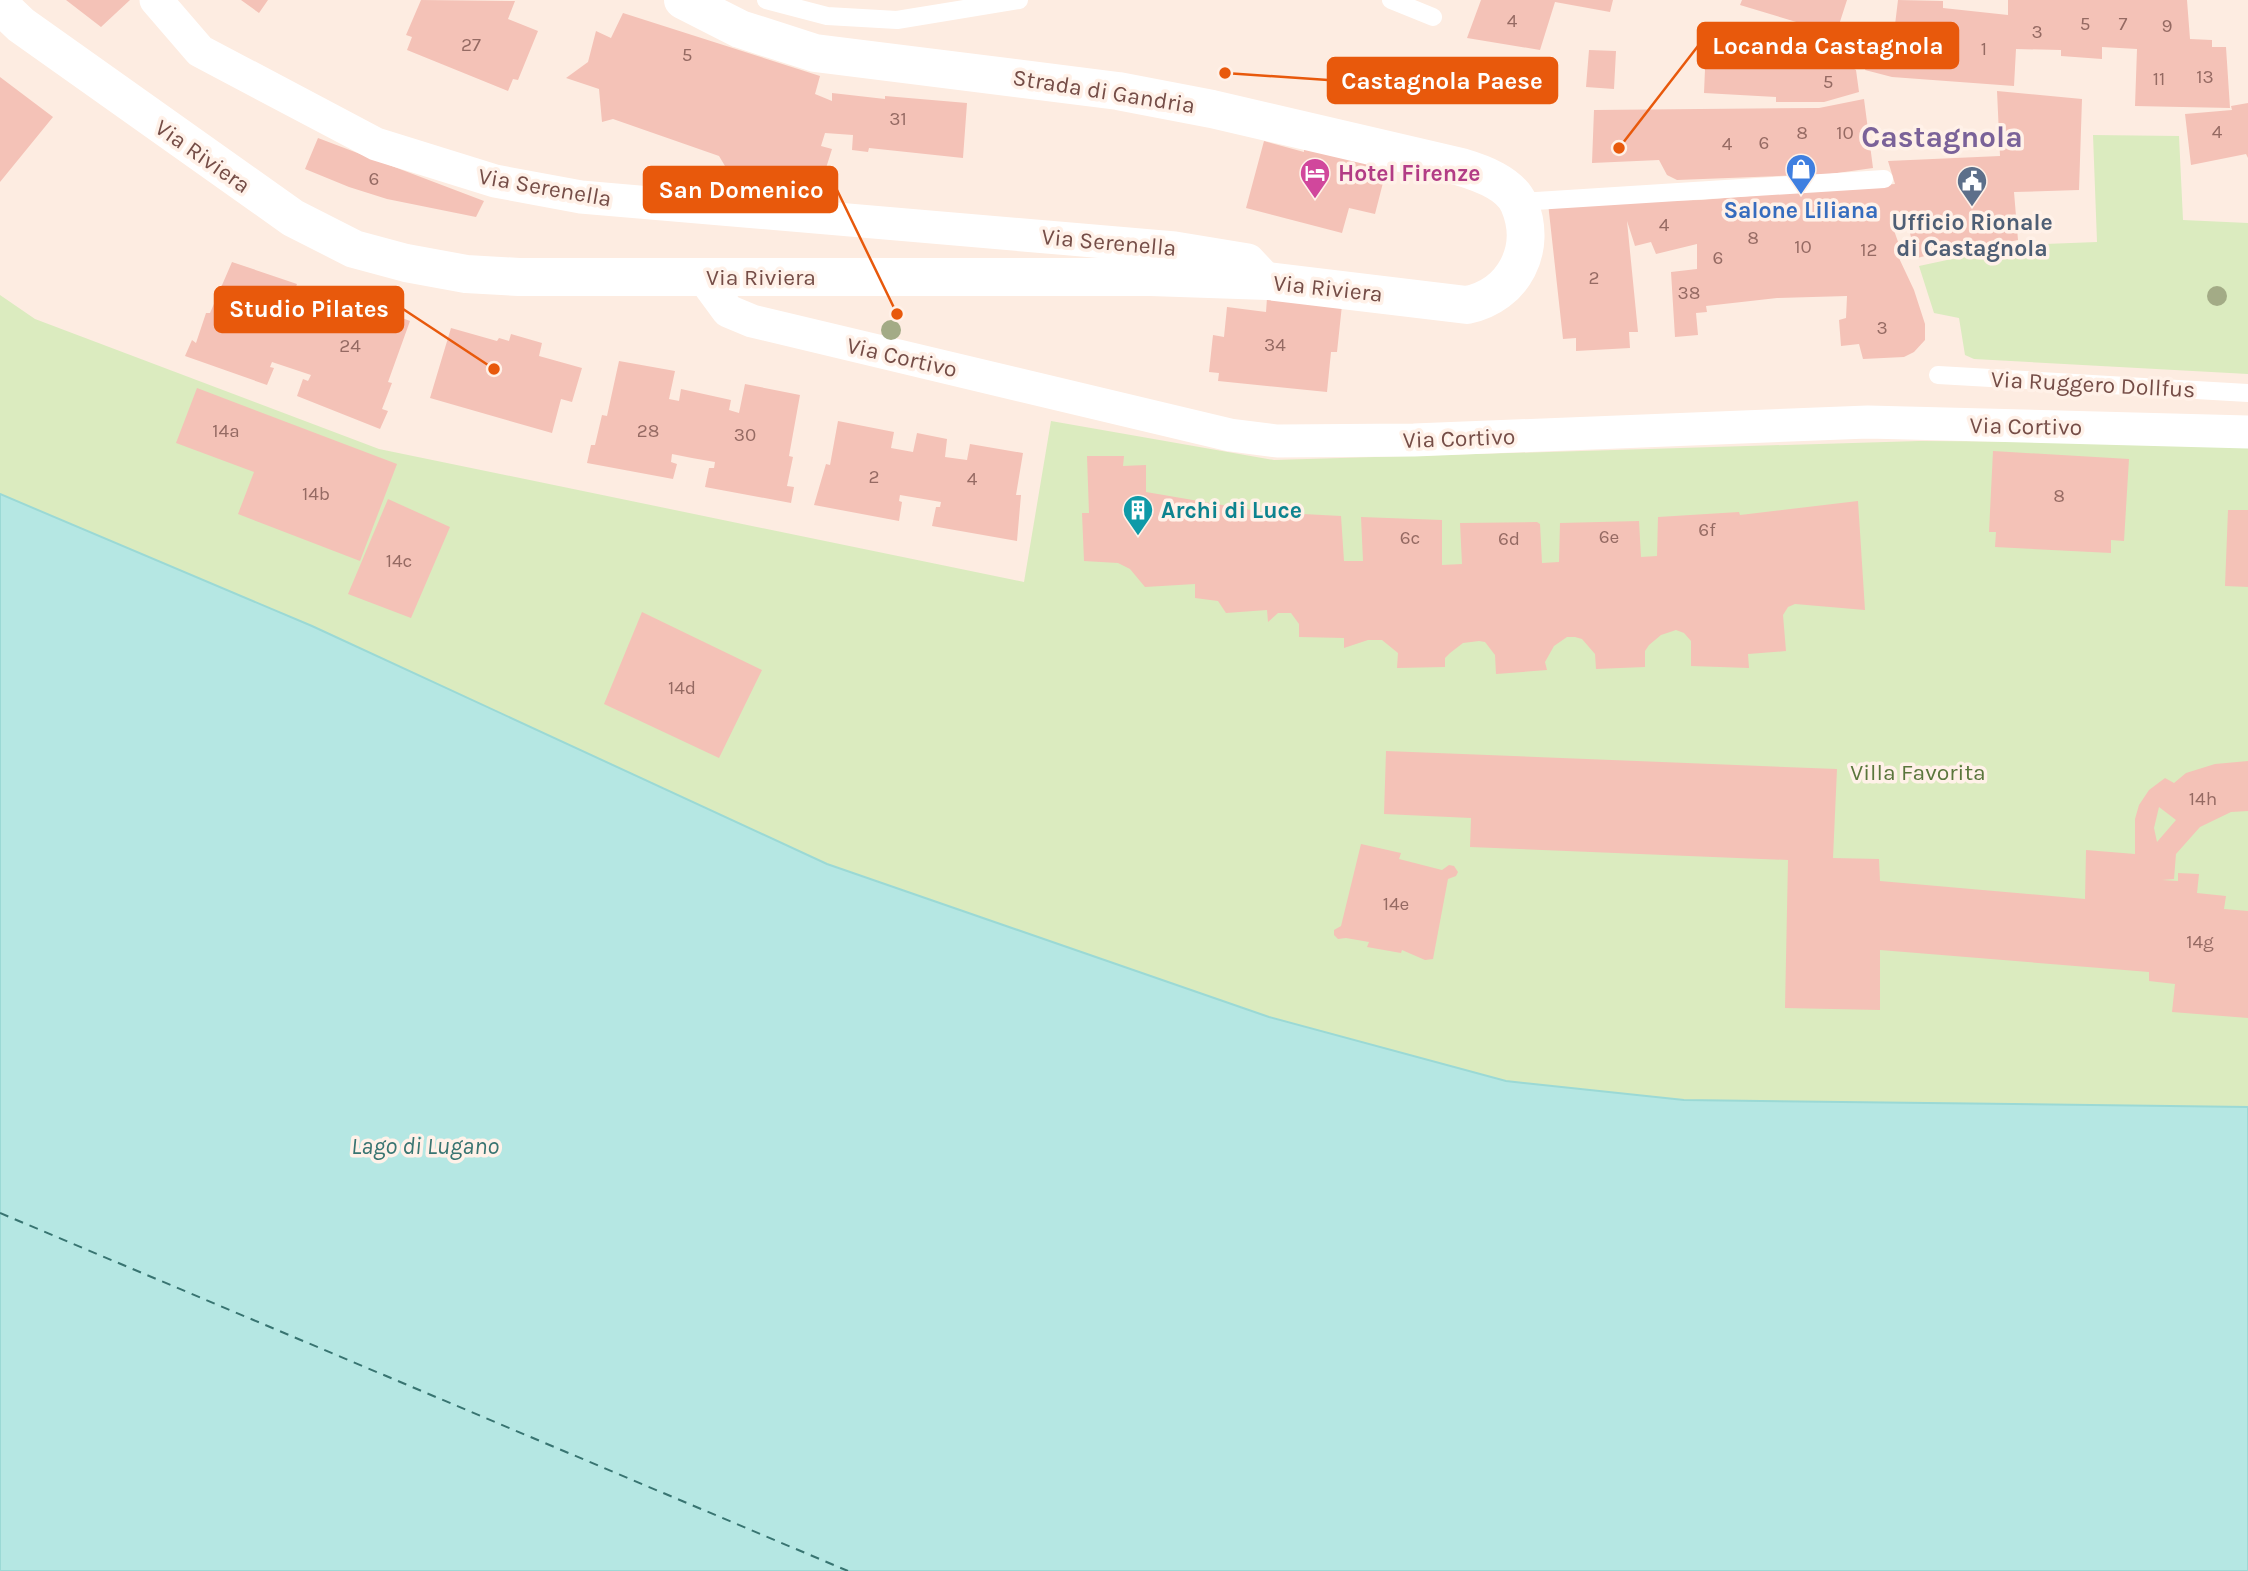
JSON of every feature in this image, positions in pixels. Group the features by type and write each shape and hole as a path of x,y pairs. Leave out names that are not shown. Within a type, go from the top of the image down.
{"main road":[{"name":"Strada di Gandria","path":"683,0 740,29 815,53 1118,91 1212,109 1461,167 1493,178 1518,202"},
{"name":"Via Riviera","path":"0,5 22,25 293,219 354,249 466,274 702,277 1138,276 1268,281 1399,295 1448,304 1481,302 1508,284 1522,256 1524,238 1518,202"}],"street":[{"name":"Via Serenella","path":"156,0 200,51 299,106 376,144 495,181 581,197 1175,248 1248,260 1268,281"},
{"name":"Via Cortivo","path":"702,277 722,304 736,316 1230,435 1277,441 1414,440 1868,422 2248,432"}],"lane":[{"path":"766,0 827,16 897,20 1018,0"},
{"path":"1391,0 1433,17"},
{"path":"1518,202 1884,179"},
{"name":"Via Ruggero Dollfus","path":"1938,375 2248,393"}],"green space":[{"path":"2093,135 2179,136 2183,220 2248,223 2248,374 1974,359 1965,355 1959,318 1934,313 1919,266 2017,245 2097,242"},
{"name":"Villa Favorita","path":"0,295 35,319 379,449 1024,582 1051,421 1274,460 1919,441 2248,443 2248,1107 1684,1100 1506,1081 1269,1017 827,864 312,626 0,494"}],"water":[{"name":"Lago di Lugano","path":"0,494 312,626 827,864 1269,1017 1506,1081 1684,1100 2248,1107 2248,1571 0,1571"}],"building":[{"path":"66,0 130,0 101,27"},
{"path":"241,0 268,0 259,13"},
{"path":"421,0 515,1 508,19 538,31 518,80 513,79 508,91 407,50 412,37 406,35"},
{"path":"1481,0 1613,0 1610,12 1555,2 1540,50 1467,38"},
{"path":"1742,0 1847,0 1836,34 1740,5"},
{"path":"1898,0 1943,1 1943,8 2008,15 2008,0 2187,0 2190,39 2212,40 2212,47 2226,47 2230,108 2135,106 2137,49 2102,47 2102,59 2061,56 2061,50 2016,49 2014,86 1892,77 1865,70 1878,28 1894,33"},
{"path":"623,13 820,76 815,94 832,101 832,93 967,103 963,158 869,148 868,152 852,150 853,135 825,133 821,146 832,149 821,184 759,170 746,177 728,171 719,156 613,119 602,122 599,89 566,78 588,62 596,31 611,38"},
{"path":"1707,22 1775,26 1856,70 1859,92 1824,102 1776,102 1776,97 1704,93"},
{"path":"1589,50 1616,51 1614,89 1586,87"},
{"path":"0,77 53,117 0,182"},
{"path":"1997,91 2082,99 2079,190 2014,192 2018,240 1942,256 1941,252 1917,258 1905,216 1890,219 1903,256 1898,256 1914,290 1925,324 1925,340 1914,352 1904,357 1863,359 1859,344 1841,346 1839,320 1846,318 1847,296 1777,298 1706,306 1707,312 1696,313 1698,335 1675,337 1671,272 1697,269 1697,244 1656,254 1651,242 1635,246 1627,221 1638,332 1629,332 1630,348 1576,351 1576,338 1563,339 1548,203 1701,200 1895,184 1888,161 2000,156"},
{"path":"1864,99 1873,168 1830,174 1677,180 1667,175 1659,160 1592,163 1594,110 1819,108"},
{"path":"2248,103 2248,158 2246,154 2191,165 2185,114 2232,110 2231,106"},
{"path":"318,138 484,201 476,217 387,199 349,187 305,169"},
{"path":"1264,141 1304,152 1304,147 1387,167 1375,214 1349,208 1342,233 1246,208"},
{"path":"232,262 297,284 291,300 346,319 353,299 410,321 388,382 392,383 382,409 388,411 380,429 297,396 303,379 308,381 311,375 272,362 270,367 274,368 267,385 185,356 192,340 196,343 206,313 210,313"},
{"path":"1267,298 1342,305 1337,352 1331,352 1327,392 1218,381 1219,373 1209,372 1213,335 1224,337 1227,307 1266,312"},
{"path":"451,328 497,341 499,338 509,341 511,334 542,343 539,356 582,368 572,402 561,399 552,433 430,398"},
{"path":"619,361 675,371 669,399 679,401 681,389 731,400 729,410 739,413 745,384 800,395 789,456 793,457 787,486 794,487 791,503 705,487 709,468 714,468 715,462 672,454 671,462 677,464 673,479 587,463 591,445 595,445 602,415 607,416"},
{"path":"197,388 397,464 360,561 238,514 254,472 176,443"},
{"path":"838,421 894,432 891,448 913,452 917,433 947,439 945,457 967,460 970,444 1023,453 1016,495 1021,495 1017,541 932,526 936,507 940,507 941,502 900,495 899,501 902,502 899,521 814,505 826,464 830,465"},
{"path":"1993,451 2129,459 2124,541 2111,540 2111,553 1995,547 1996,532 1989,532"},
{"path":"1087,456 1124,456 1123,466 1146,465 1146,492 1263,512 1341,516 1344,561 1363,561 1361,517 1442,520 1442,565 1462,564 1460,523 1537,522 1540,524 1542,563 1559,562 1560,523 1639,521 1641,557 1657,556 1658,517 1739,512 1740,515 1858,501 1865,610 1795,604 1788,607 1783,615 1786,651 1748,654 1749,668 1691,666 1691,641 1684,633 1676,630 1661,635 1649,645 1645,651 1645,667 1596,669 1595,654 1582,639 1567,637 1554,646 1545,662 1547,670 1496,674 1495,655 1485,642 1479,641 1463,643 1445,658 1445,667 1397,668 1398,653 1382,640 1368,640 1344,648 1344,638 1299,637 1299,624 1291,613 1278,613 1268,622 1267,610 1226,613 1218,601 1195,598 1195,584 1145,587 1130,569 1118,563 1084,561 1082,513 1089,513"},
{"path":"388,499 450,527 411,618 348,594"},
{"path":"2228,510 2248,510 2248,587 2225,586"},
{"path":"642,612 762,670 719,758 604,704"},
{"path":"1386,751 1837,769 1833,858 1879,859 1880,881 2085,899 2086,850 2135,854 2135,819 2139,805 2149,790 2165,778 2174,783 2186,773 2215,764 2248,761 2248,811 2231,812 2200,827 2176,854 2174,879 2162,880 2178,881 2178,873 2199,874 2197,893 2226,896 2224,909 2248,911 2248,1018 2172,1012 2175,984 2149,981 2149,972 1880,950 1880,1010 1785,1008 1788,860 1470,847 1471,818 1384,814","holes":["2159,807 2176,820 2157,842 2154,828"]},
{"path":"1361,844 1401,853 1399,859 1442,870 1449,865 1454,866 1458,872 1456,876 1448,879 1433,959 1425,960 1402,950 1401,953 1367,947 1369,942 1338,939 1334,935 1334,930 1341,926"}],"ferry route":[{"path":"0,1213 848,1571"}],"place":[{"name":"Castagnola Paese","path":"1225,73"},
{"name":"Locanda Castagnola","path":"1619,148"},
{"name":"Salone Liliana","path":"1801,196"},
{"name":"Hotel Firenze","path":"1315,200"},
{"name":"Ufficio Rionale di Castagnola","path":"1972,208"},
{"name":"San Domenico","path":"897,314"},
{"name":"Studio Pilates","path":"494,369"},
{"name":"Archi di Luce","path":"1138,537"}],"district":[{"name":"Castagnola","path":"1942,137"}]}
